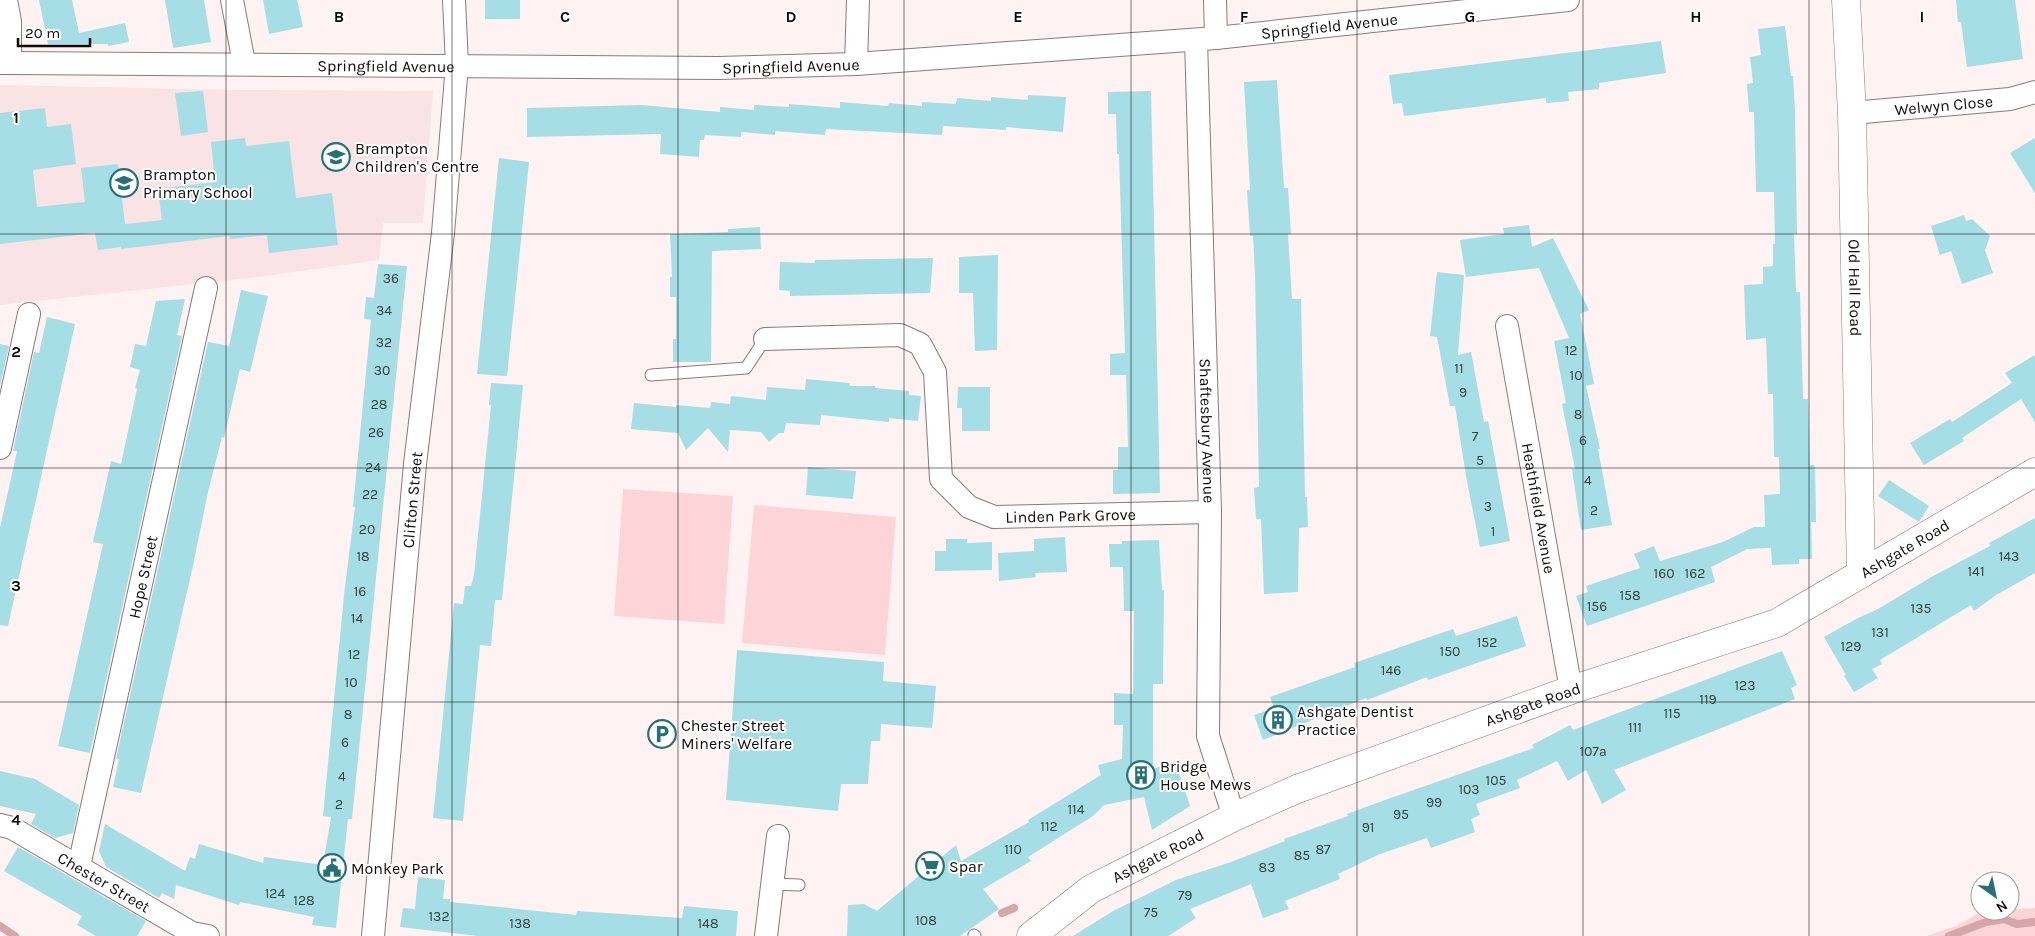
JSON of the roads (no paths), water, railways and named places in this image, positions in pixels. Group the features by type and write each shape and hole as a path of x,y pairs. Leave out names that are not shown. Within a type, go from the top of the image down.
{"street":[{"path":"5,63 10,21 6,0"},
{"path":"232,0 244,64"},
{"name":"Clifton Street","path":"372,936 414,474 443,233 457,65 454,0"},
{"path":"856,64 858,0"},
{"name":"Shaftesbury Avenue","path":"1215,0 1206,39 1210,512 1208,736 1234,817"},
{"name":"Springfield Avenue","path":"5,63 718,68 856,64 1206,39 1568,0"},
{"name":"Old Hall Road","path":"1846,0 1852,113 1861,574"},
{"name":"Welwyn Close","path":"1852,113 2010,99 2035,92"},
{"name":"Hope Street","path":"79,866 206,288"},
{"path":"0,448 29,314"},
{"name":"Heathfield Avenue","path":"1507,326 1571,690"},
{"name":"Linden Park Grove","path":"765,339 900,335 920,344 935,372 941,479 969,507 994,517 1210,512"},
{"name":"Ashgate Road","path":"1032,936 1091,889 1234,817 1297,790 1571,690 1777,623 2035,472"},
{"name":"Chester Street","path":"0,825 12,828 192,933 208,936"},
{"path":"766,936 778,836"}],"lane":[{"path":"651,374 746,368 765,339"},
{"path":"772,884 799,885"}],"waterway":[{"path":"1002,913 1014,908"},
{"path":"1949,936 1986,922 2004,919 2017,924 2035,922"},
{"path":"0,926 15,936"}],"place":[{"name":"Brampton Children's Centre","path":"336,157"},
{"name":"Brampton Primary School","path":"124,183"},
{"name":"Ashgate Dentist Practice","path":"1278,720"},
{"name":"Chester Street Miners' Welfare","path":"662,734"},
{"name":"Bridge House Mews","path":"1141,775"},
{"name":"Spar","path":"930,866"},
{"name":"Monkey Park","path":"332,868"}]}
